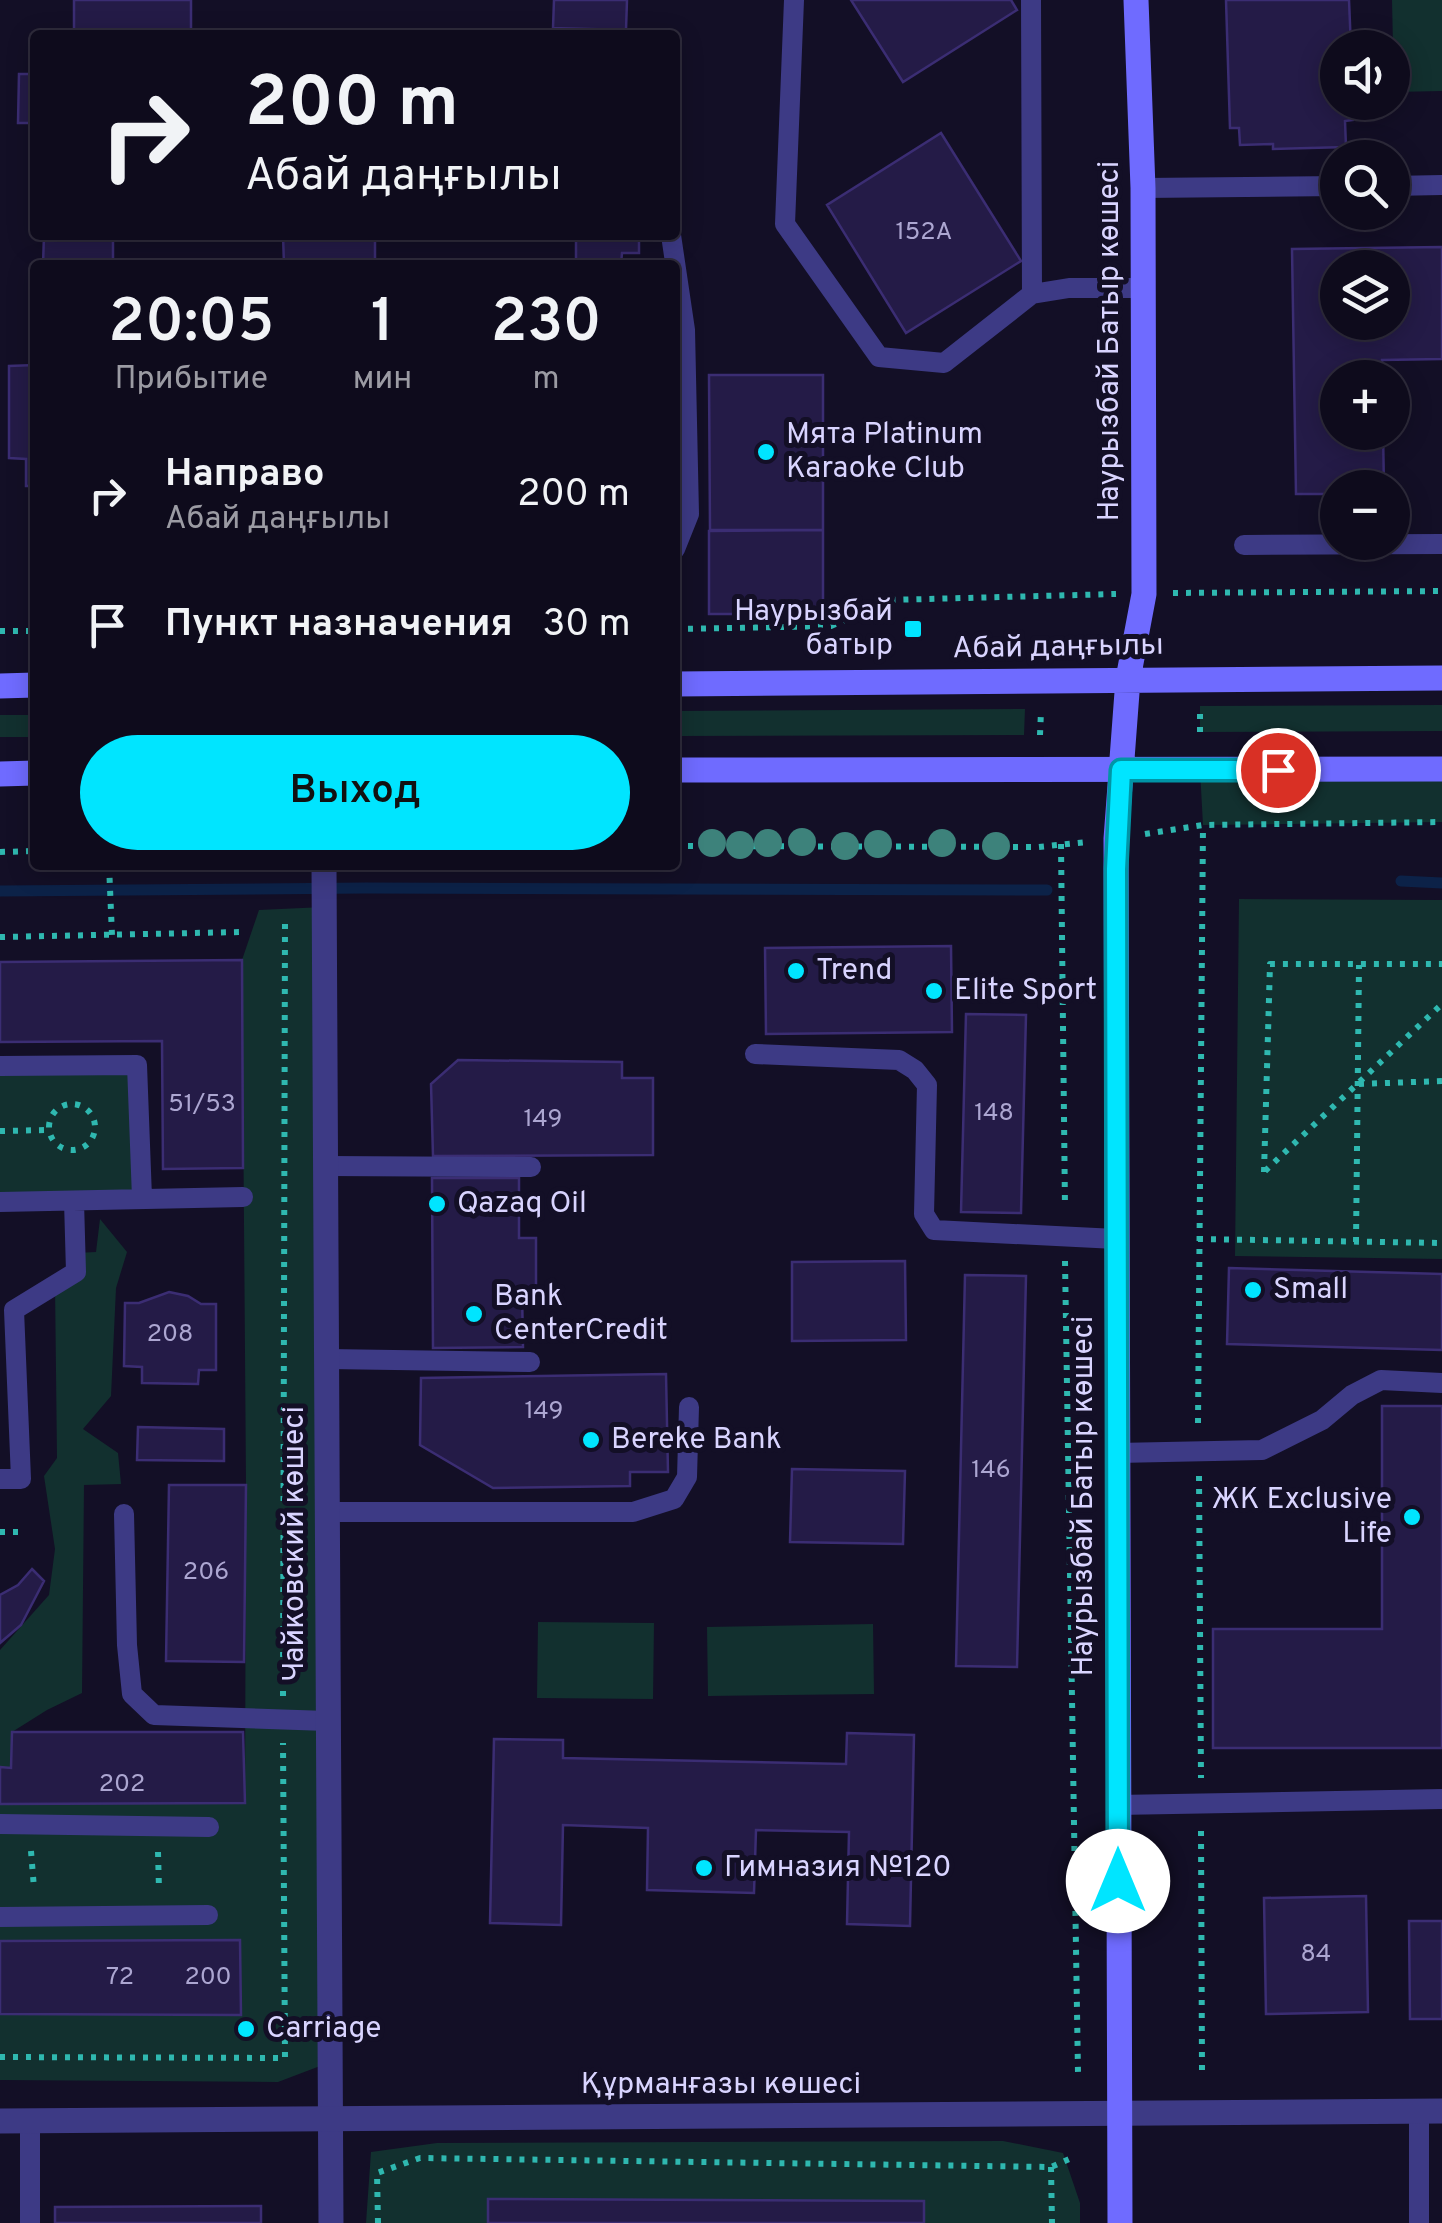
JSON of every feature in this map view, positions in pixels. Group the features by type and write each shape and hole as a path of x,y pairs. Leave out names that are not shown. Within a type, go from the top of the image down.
{"main road":[{"name":"Наурызбай Батыр көшесі","path":"1128,680 1144,594 1144,188 1136,0"},
{"name":"Абай даңғылы","path":"680,684 1442,678"},
{"path":"1121,770 1128,680"},
{"path":"0,686 30,686"},
{"path":"680,770 1442,769"},
{"name":"Наурызбай Батыр көшесі","path":"1120,2223 1116,839 1121,770"},
{"path":"0,774 30,773"}],"street":[{"name":"Чайковский көшесі","path":"324,870 330,2223"},
{"name":"Құрманғазы көшесі","path":"0,2121 1431,2112"}],"lane":[{"path":"794,0 785,224 880,357 944,362 1032,294 1069,288 1144,288"},
{"path":"1032,0 1032,294"},
{"path":"1410,186 1442,185"},
{"path":"1144,188 1320,186"},
{"path":"680,296 685,330 689,514 680,536"},
{"path":"1244,546 1442,544"},
{"path":"754,1054 899,1060 915,1070 926,1084 924,1214 934,1230 1116,1239"},
{"path":"0,1066 138,1065 142,1198"},
{"path":"326,1166 531,1168"},
{"path":"0,1202 242,1197"},
{"path":"0,1479 21,1479 14,1310 76,1272 74,1200"},
{"path":"328,1359 530,1362"},
{"path":"1116,1453 1262,1450 1322,1420 1352,1395 1381,1380 1442,1382"},
{"path":"326,1512 633,1512 674,1499 687,1477 689,1407"},
{"path":"124,1514 126,1644 132,1694 154,1715 327,1721"},
{"path":"1117,1805 1442,1799"},
{"path":"0,1824 209,1827"},
{"path":"0,1917 208,1915"},
{"path":"1419,2223 1431,2112"},
{"path":"30,2121 30,2223"}],"path":[{"path":"680,629 832,626 889,600 1442,592"},
{"path":"0,631 30,631"},
{"path":"1200,706 1200,732"},
{"path":"1040,735 1041,711"},
{"path":"1203,824 1442,822"},
{"path":"680,846 1061,844 1065,1215"},
{"path":"0,852 30,851"},
{"path":"109,870 112,935"},
{"path":"0,2057 285,2058 285,922"},
{"path":"0,937 242,932"},
{"path":"1442,964 1270,964 1264,1172 1442,1004"},
{"path":"1356,1242 1359,964"},
{"path":"1358,1084 1442,1082"},
{"path":"71,1104 85,1108 95,1126 86,1145 72,1150 57,1144 49,1130 52,1115 71,1104"},
{"path":"0,1131 49,1130"},
{"path":"242,1197 326,1196"},
{"path":"1198,1239 1442,1243"},
{"path":"1065,1255 1078,2073"},
{"path":"0,1532 18,1532"},
{"path":"30,1825 35,1917"},
{"path":"158,1826 159,1916"},
{"path":"378,2223 377,2173 420,2158 1051,2167 1076,2156"},
{"path":"1051,2167 1052,2223"}],"green space":[{"path":"1392,0 1442,0 1442,91 1410,92 1410,30 1393,30"},
{"path":"1442,705 1442,731 1200,732 1200,706"},
{"path":"1025,709 1024,735 680,736 680,711"},
{"path":"0,715 30,715 30,737 0,737"},
{"path":"1442,769 1442,822 1203,825 1200,770"},
{"path":"1239,899 1442,900 1442,1259 1235,1256"},
{"path":"324,907 328,2063 278,2082 0,2080 0,2014 241,2015 240,1940 0,1941 0,1804 245,1802 242,960 259,910"},
{"path":"137,1065 142,1198 0,1202 0,1066"},
{"path":"100,1219 127,1252 116,1288 111,1396 83,1429 118,1453 121,1484 84,1485 82,1693 12,1732 11,1768 0,1767 0,1650 49,1595 55,1549 44,1476 57,1458 55,1285 75,1253 96,1252"},
{"path":"538,1622 654,1623 653,1699 537,1698"},
{"path":"873,1624 874,1694 708,1696 707,1627"},
{"path":"1003,2141 1063,2153 1080,2203 1080,2223 924,2223 923,2201 489,2199 488,2223 366,2223 371,2152 437,2143"}],"building":[{"path":"74,0 191,0 191,30 74,30"},
{"path":"554,0 627,0 626,30 553,28"},
{"path":"851,0 1011,0 1017,10 903,82"},
{"path":"1226,0 1349,0 1350,30 1320,30 1320,120 1353,120 1345,121 1346,140 1320,140 1320,148 1273,149 1273,144 1240,145 1239,128 1230,128"},
{"path":"19,74 30,74 30,123 18,123"},
{"path":"941,133 1021,261 906,333 827,205"},
{"path":"44,240 113,240 113,260 43,260"},
{"path":"283,240 375,240 375,260 284,260"},
{"path":"576,240 639,240 639,253 622,253 621,260 576,260"},
{"path":"1442,247 1442,359 1320,360 1320,450 1383,450 1384,470 1320,470 1320,494 1296,494 1292,249"},
{"path":"30,365 30,486 26,486 26,459 9,458 9,366"},
{"name":"Мята Platinum Karaoke Club","path":"709,375 823,375 823,530 710,530"},
{"path":"823,530 823,614 709,614 709,531"},
{"path":"951,946 952,1032 766,1034 765,948"},
{"path":"242,960 243,1168 163,1169 162,1041 0,1042 0,962"},
{"path":"966,1014 1026,1015 1021,1213 961,1212"},
{"path":"458,1060 622,1062 622,1078 653,1078 653,1155 433,1156 431,1084"},
{"path":"432,1178 519,1178 519,1238 536,1238 536,1289 522,1289 523,1347 433,1348"},
{"path":"905,1261 906,1340 792,1341 792,1262"},
{"path":"1229,1268 1442,1274 1442,1350 1227,1344"},
{"path":"965,1275 1026,1276 1017,1667 956,1666"},
{"path":"169,1292 201,1304 216,1304 216,1370 199,1370 198,1384 142,1383 142,1367 124,1366 125,1303 139,1303"},
{"path":"666,1374 668,1472 630,1472 630,1486 493,1488 420,1445 421,1378"},
{"name":"ЖК Exclusive Life","path":"1382,1406 1442,1406 1442,1748 1213,1748 1213,1629 1382,1629"},
{"path":"138,1427 224,1429 224,1461 137,1460"},
{"path":"792,1469 905,1471 903,1544 790,1542"},
{"path":"169,1485 246,1485 244,1662 166,1661"},
{"path":"32,1569 44,1581 21,1625 0,1643 0,1595 18,1585"},
{"path":"12,1732 243,1732 245,1803 0,1804 0,1767 11,1768"},
{"path":"847,1733 914,1735 910,1926 847,1924 849,1832 756,1830 754,1893 647,1890 648,1828 563,1825 561,1925 490,1923 494,1739 563,1740 563,1758 846,1764"},
{"path":"1366,1896 1368,2012 1266,2014 1264,1898"},
{"path":"1409,1921 1442,1921 1442,2019 1410,2019"},
{"path":"240,1940 241,2015 0,2014 0,1941"},
{"path":"488,2199 924,2201 924,2223 488,2223"},
{"path":"261,2206 261,2223 55,2223 55,2207"}],"waterway":[{"path":"1401,881 1442,883"},
{"path":"0,891 1047,890"}],"place":[{"name":"Мята Platinum Karaoke Club","path":"766,452"},
{"name":"Наурызбай батыр","path":"913,629"},
{"name":"Trend","path":"796,971"},
{"name":"Elite Sport","path":"934,991"},
{"name":"Qazaq Oil","path":"437,1204"},
{"name":"Small","path":"1253,1290"},
{"name":"Bank CenterCredit","path":"474,1314"},
{"name":"Bereke Bank","path":"591,1440"},
{"name":"ЖК Exclusive Life","path":"1412,1517"},
{"name":"Гимназия №120","path":"704,1868"},
{"name":"Carriage","path":"246,2029"}],"route":[{"path":"1118,1881 1116,839 1121,770 1278,770"}]}
